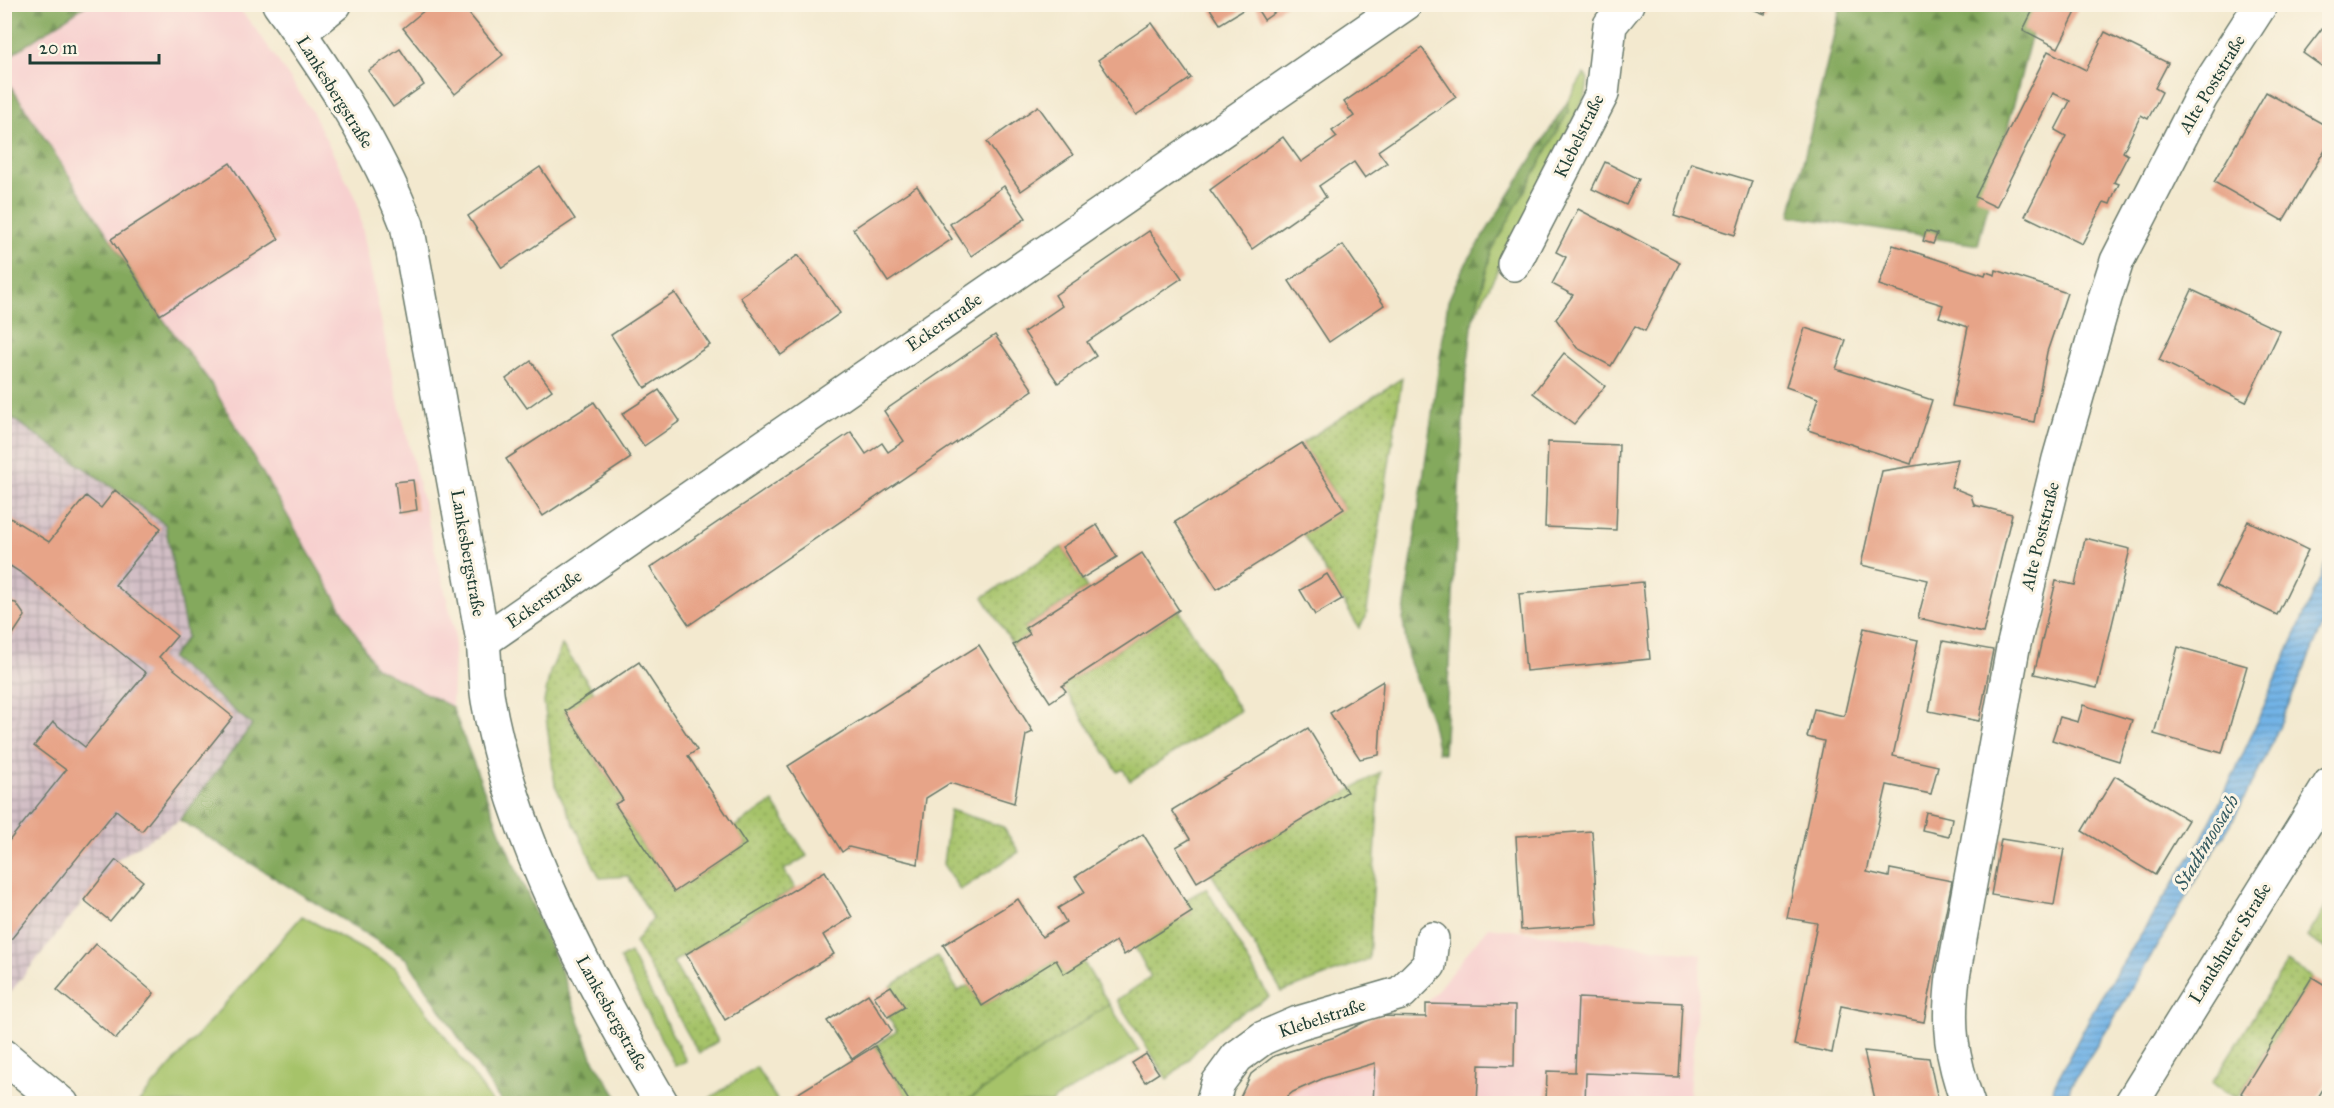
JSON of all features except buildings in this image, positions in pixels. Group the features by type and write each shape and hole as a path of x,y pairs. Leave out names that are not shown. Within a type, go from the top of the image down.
{"street":[{"name":"Lankesbergstraße","path":"279,4 350,109 398,200 407,225 483,641 488,698 511,795 569,935 662,1104"},
{"path":"299,33 335,4"},
{"name":"Eckerstraße","path":"483,641 1405,4"},
{"name":"Alte Poststraße","path":"1968,1104 1955,1065 1950,1036 1949,1008 1953,977 2013,648 2059,459 2097,321 2117,261 2201,97 2261,4"},
{"name":"Klebelstraße","path":"1514,264 1602,94 1611,11"},
{"name":"Landshuter Straße","path":"2131,1104 2330,784"},
{"name":"Klebelstraße","path":"1212,1104 1218,1083 1238,1057 1263,1038 1298,1023 1401,993 1429,965 1432,939"},
{"path":"4,1056 62,1104"}],"shaded area":[{"path":"86,5 236,5 259,33 312,111 357,202 393,379 455,632 452,707 375,668 210,382 5,177 4,59"},
{"path":"5,413 165,524 187,637 171,659 252,725 180,820 116,860 5,999"},
{"path":"1488,927 1702,954 1688,1103 1237,1104 1251,1074 1274,1056 1335,1037 1376,1016 1425,1017 1426,1004"}],"green space":[{"path":"5,4 86,4 86,5 5,59"},
{"path":"1841,5 2039,5 1978,245 1790,216"},
{"path":"1584,74 1588,79 1586,94 1473,319 1492,250 1568,112 1568,101"},
{"path":"4,76 160,315 210,382 375,667 452,707 502,837 561,970 592,1057 621,1103 502,1103 407,959 180,820 252,725 171,658 187,637 165,524 5,413"},
{"path":"1568,101 1568,112 1492,250 1473,319 1465,388 1444,753 1438,752 1431,719 1408,657 1403,620 1448,301 1462,270"},
{"path":"1402,378 1366,617 1359,628 1303,534 1344,508 1302,443"},
{"path":"1062,547 1087,588 1025,627 1030,634 1013,645 983,597"},
{"path":"1179,610 1240,711 1130,781 1123,769 1118,772 1062,686"},
{"path":"562,645 594,692 565,712 623,800 615,804 674,892 746,844 734,827 773,802 807,856 784,870 795,888 673,962 718,1041 699,1053 635,942 653,919 628,876 600,878 555,785 544,702 550,672"},
{"path":"1380,772 1369,959 1282,992 1211,873"},
{"path":"950,810 1003,827 1019,852 960,890 943,864"},
{"path":"1206,888 1269,997 1217,1030 1167,1079 1117,1000 1151,977 1135,947 1192,912 1185,900"},
{"path":"2330,904 2329,951 2307,937"},
{"path":"302,916 395,967 493,1103 138,1103"},
{"path":"630,953 686,1061 675,1066 620,959"},
{"path":"937,956 958,991 969,985 982,1006 1056,960 1064,973 1083,961 1109,1004 963,1103 911,1103 875,1046 897,1031 888,1017 904,1007 891,986"},
{"path":"2287,962 2312,977 2237,1099 2212,1083"},
{"path":"1109,1004 1139,1051 1055,1099 1052,1103 963,1104"},
{"path":"756,1067 779,1103 703,1103"}],"water":[{"name":"Stadtmoosach","path":"2329,558 2329,611 2265,759 2231,824 2070,1087 2067,1103 2051,1103 2054,1086 2098,1002 2201,840 2236,770"}]}
